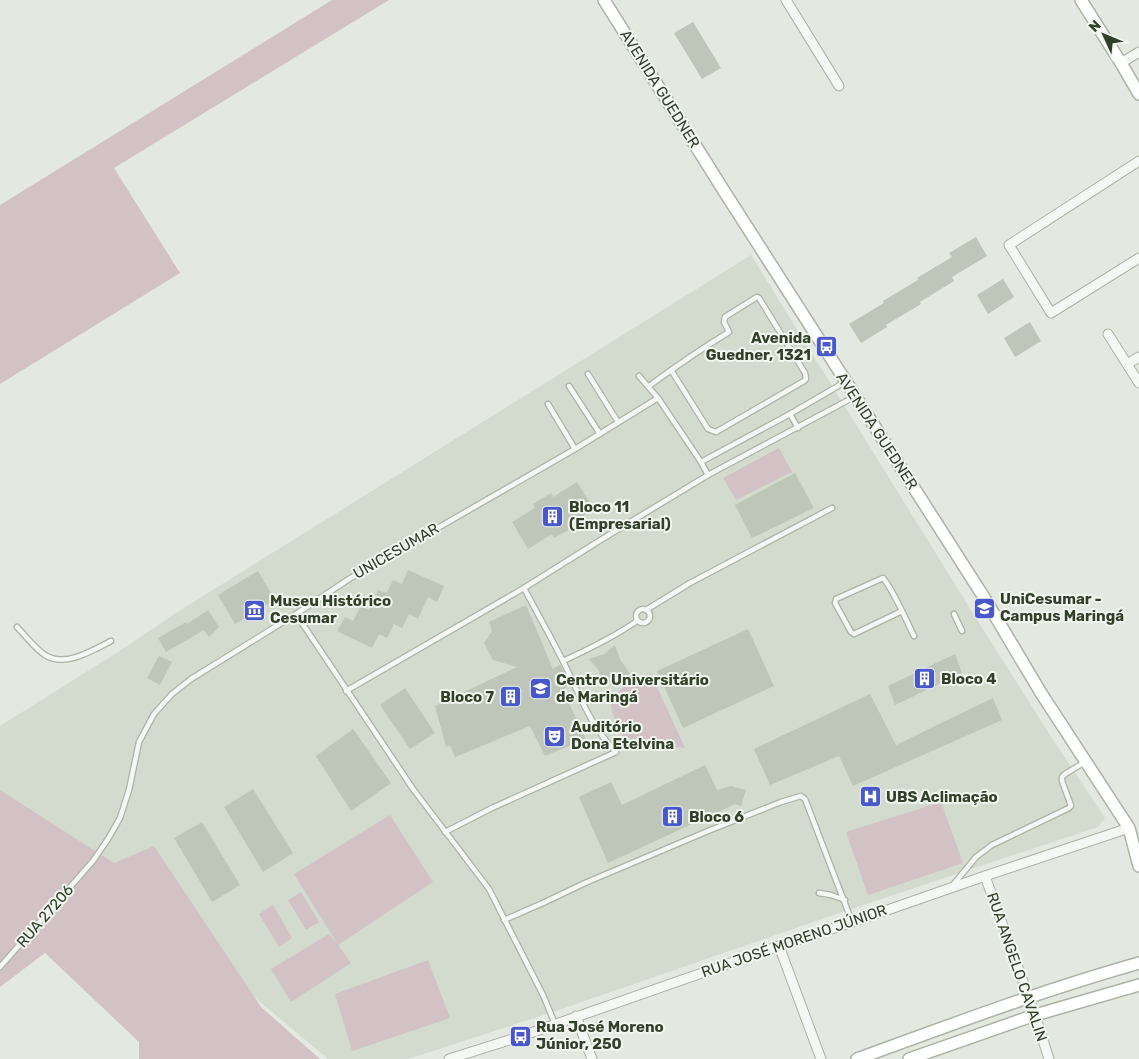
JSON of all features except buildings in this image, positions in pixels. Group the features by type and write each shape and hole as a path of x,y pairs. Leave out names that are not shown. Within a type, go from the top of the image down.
{"street":[{"name":"AVENIDA GUEDNER","path":"604,0 985,599 1041,693 1086,762 1134,826 1139,866"},
{"path":"786,0 839,86"},
{"path":"1081,0 1139,94"},
{"path":"1121,63 1139,52"},
{"path":"1139,161 1009,245 1051,313 1139,258"},
{"path":"1108,334 1139,383"},
{"path":"1127,364 1139,357"},
{"name":"RUA JOSÉ MORENO JÚNIOR","path":"449,1059 1134,826"},
{"name":"RUA ANGELO CAVALIN","path":"985,876 1029,997 1049,1059"},
{"path":"779,946 821,1059"},
{"path":"857,1059 1029,997 1091,976 1139,963"},
{"path":"909,1059 1035,1015 1139,985"},
{"path":"576,1016 592,1059"}],"lane":[{"path":"648,386 670,370 729,332 724,322 725,317 757,297 806,373 806,379 716,432 708,430 670,370"},
{"path":"588,374 618,422"},
{"path":"639,376 658,398 708,475"},
{"path":"701,462 846,382"},
{"path":"570,386 600,434"},
{"path":"346,691 524,588 708,475 855,396"},
{"name":"UNICESUMAR","path":"91,863 120,818 140,742 154,714 172,694 191,679 349,579 575,449 658,398"},
{"path":"548,404 575,449"},
{"path":"790,414 798,428"},
{"path":"638,621 636,615 643,609 646,610 702,577 832,508"},
{"path":"902,611 854,634 851,632 835,601 883,578 902,611 914,636"},
{"path":"445,832 492,808 616,752 606,741 584,706 563,661 524,588"},
{"path":"638,621 643,623 648,621 650,615 646,610"},
{"path":"296,614 412,789 489,889 543,995 555,1024"},
{"path":"954,614 962,630"},
{"path":"563,661 621,632 638,621"},
{"path":"17,627 46,656 54,659 67,659 84,655 111,641"},
{"path":"952,887 976,857 992,845 1069,808 1070,803 1062,777 1086,762"},
{"path":"504,920 585,883 758,811 800,796 805,799 853,922"},
{"name":"RUA 27206","path":"0,967 91,863"},
{"path":"818,893 845,900"}],"shaded area":[{"path":"332,0 389,0 114,168 180,273 0,384 0,205"},
{"name":"Centro Universitário de Maringá","path":"751,255 979,623 1105,818 1098,827 848,910 550,1013 408,1059 328,1059 93,861 0,794 0,726 118,652 179,611"},
{"path":"779,448 792,472 736,500 723,478"},
{"path":"651,674 685,748 624,742 612,712 611,703 618,692 627,684 638,677"},
{"path":"0,790 114,863 154,846 261,1007 320,1059 139,1059 139,1042 45,953 0,987"},
{"path":"941,802 963,863 868,895 846,832"},
{"path":"390,815 433,882 338,945 351,963 291,1002 271,969 329,934 337,943 294,874"},
{"path":"301,892 319,922 306,930 288,900"},
{"path":"273,905 292,938 279,947 259,914"},
{"path":"428,960 450,1018 352,1051 335,994"}],"place":[{"name":"Avenida Guedner, 1321","path":"827,347"},
{"name":"Bloco 11 (Empresarial)","path":"553,516"},
{"name":"UniCesumar - Campus Maringá","path":"984,608"},
{"name":"Museu Histórico Cesumar","path":"254,610"},
{"name":"Bloco 4","path":"925,679"},
{"name":"Centro Universitário de Maringá","path":"540,689"},
{"name":"Bloco 7","path":"510,697"},
{"name":"Auditório Dona Etelvina","path":"555,736"},
{"name":"UBS Aclimação","path":"870,797"},
{"name":"Bloco 6","path":"673,817"},
{"name":"Rua José Moreno Júnior, 250","path":"520,1036"}]}
